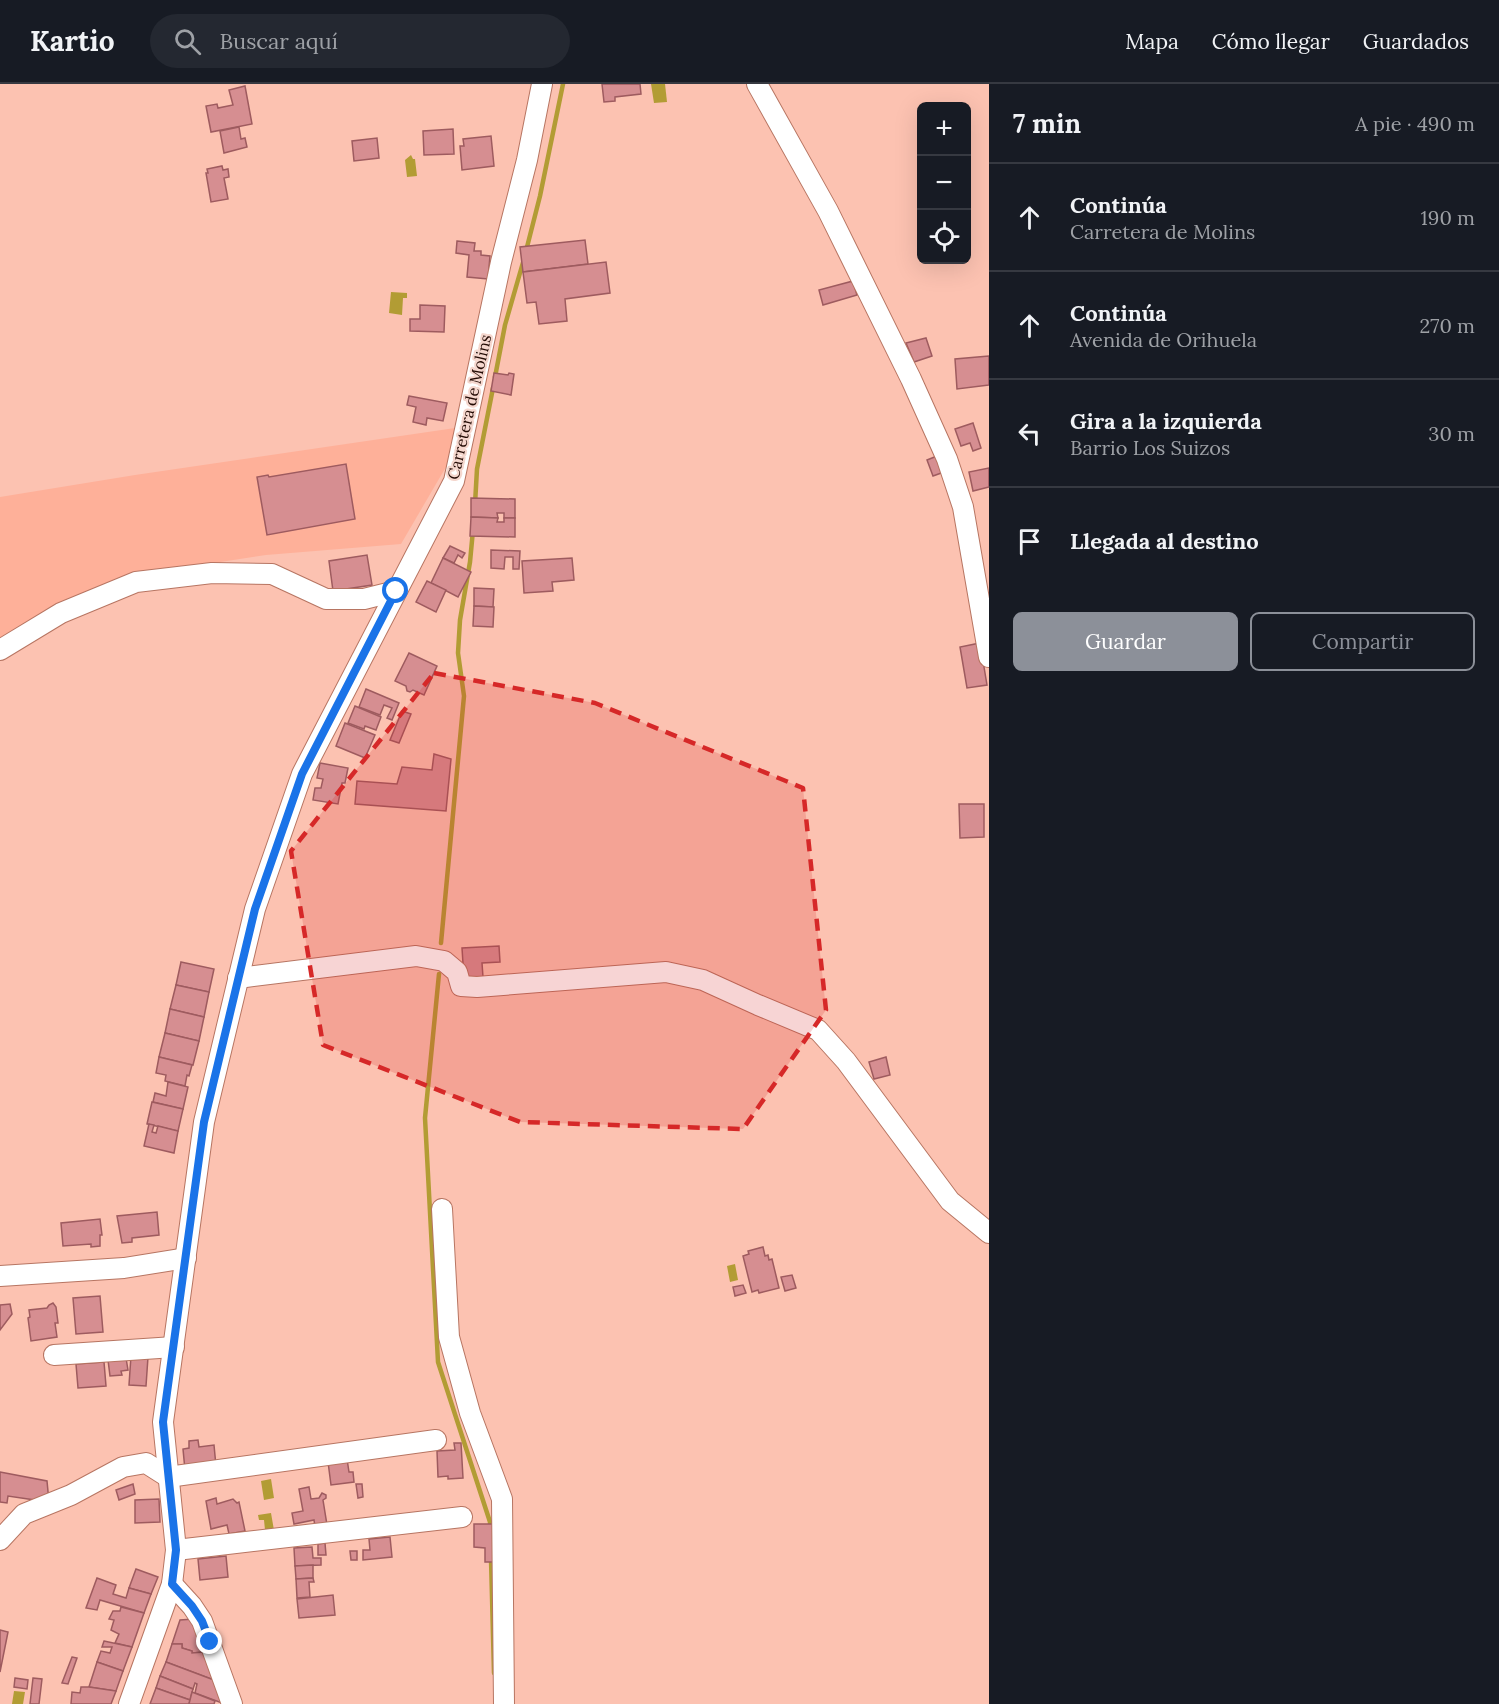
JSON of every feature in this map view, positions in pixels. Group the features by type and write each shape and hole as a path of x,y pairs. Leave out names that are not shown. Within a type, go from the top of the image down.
{"street":[{"name":"Carretera de Molins","path":"129,1704 172,1584 176,1550 163,1422 204,1122 255,909 302,774 454,481 501,262 527,160 542,84"},
{"path":"757,84 828,211 911,379 947,459 963,507 989,657"},
{"path":"0,650 61,613 136,582 212,573 272,574 326,599 364,599 396,591"},
{"path":"238,978 417,956 444,961 457,972 461,986 477,987 666,972 703,980 818,1030 846,1061 950,1201 989,1233"},
{"path":"442,1209 449,1337 470,1413 502,1499 504,1704"},
{"path":"0,1276 124,1268 186,1258"},
{"path":"54,1355 174,1347"},
{"path":"0,1540 24,1515 71,1495 123,1467 146,1463 168,1477 436,1440"},
{"path":"176,1550 462,1517"},
{"path":"172,1584 202,1621 232,1704"}],"highlighted area":[{"path":"434,673 595,703 803,788 826,1010 743,1129 520,1122 323,1045 291,851"}],"shaded area":[{"path":"651,84 665,84 667,102 654,103"},
{"path":"411,155 415,159 417,176 407,177 405,160"},
{"path":"391,292 407,293 407,298 403,298 402,315 389,313"},
{"path":"455,428 450,460 401,544 266,555 117,578 0,641 0,497"},
{"path":"735,1264 738,1280 730,1282 727,1266"},
{"path":"271,1479 274,1498 264,1500 261,1481"},
{"path":"271,1513 275,1536 265,1530 264,1520 259,1520 258,1515"},
{"path":"14,1691 25,1692 23,1704 12,1704"}],"building":[{"path":"602,84 640,84 641,94 615,97 615,101 604,102"},
{"path":"245,86 252,124 211,132 206,106 217,104 218,108 233,105 229,90"},
{"path":"239,127 241,139 245,138 247,147 224,153 220,131"},
{"path":"453,129 454,154 424,155 423,131"},
{"path":"491,136 494,166 462,170 460,146 464,146 463,139"},
{"path":"377,138 379,158 354,161 352,141"},
{"path":"222,166 223,170 228,169 229,177 224,178 228,199 211,202 207,169"},
{"path":"585,240 588,264 523,272 520,247"},
{"path":"457,241 475,243 474,251 481,251 481,255 490,256 488,279 467,277 469,255 456,253"},
{"path":"606,262 610,293 565,299 567,321 539,324 536,302 527,303 523,272"},
{"path":"853,281 857,295 823,305 819,290"},
{"path":"420,305 445,306 444,332 410,331 410,319 420,319"},
{"path":"926,338 932,356 914,362 906,343"},
{"path":"989,356 989,385 957,389 955,359"},
{"path":"494,373 514,374 511,395 491,391"},
{"path":"409,396 447,403 443,421 427,418 426,425 413,422 416,407 407,405"},
{"path":"973,423 981,448 973,451 970,443 961,446 955,429"},
{"path":"937,456 944,472 933,476 927,460"},
{"path":"346,464 355,519 267,535 257,477"},
{"path":"989,468 989,487 973,491 969,472"},
{"path":"471,498 515,499 515,518 504,518 504,513 497,513 498,518 471,517"},
{"path":"471,517 498,518 497,522 504,522 504,518 515,518 515,537 470,536"},
{"path":"450,546 465,553 462,558 458,555 454,563 443,558"},
{"path":"491,550 520,551 519,569 513,569 513,557 505,557 504,569 491,568"},
{"path":"367,555 372,585 333,591 329,561"},
{"path":"443,558 471,572 458,597 431,583"},
{"path":"572,558 574,580 552,582 553,591 524,593 522,561"},
{"path":"427,581 446,590 436,612 416,602"},
{"path":"474,588 494,589 493,607 474,606"},
{"path":"474,606 494,607 493,627 473,626"},
{"path":"980,643 987,685 967,688 960,647"},
{"path":"409,653 437,666 424,695 413,690 407,691 406,686 395,681"},
{"path":"366,689 399,703 392,720 387,718 392,708 384,705 380,715 359,707"},
{"path":"355,706 381,717 376,730 365,726 364,729 348,723"},
{"path":"402,711 411,714 399,743 390,740"},
{"path":"345,723 375,735 365,758 336,746"},
{"path":"434,754 451,759 446,811 355,804 357,781 397,784 402,767 432,770"},
{"path":"320,763 348,768 338,804 313,800 315,788 321,788 323,779 317,778"},
{"path":"959,804 984,804 984,837 960,838"},
{"path":"499,946 500,962 482,963 483,977 464,979 462,948"},
{"path":"181,962 214,969 209,992 176,985"},
{"path":"176,985 209,992 204,1017 170,1009"},
{"path":"170,1009 204,1017 199,1041 165,1033"},
{"path":"165,1033 199,1041 193,1065 159,1057"},
{"path":"159,1057 192,1065 185,1086 165,1081 166,1075 156,1073"},
{"path":"886,1057 890,1075 874,1079 869,1062"},
{"path":"168,1082 188,1087 183,1109 153,1102 155,1093 166,1096"},
{"path":"152,1102 183,1109 178,1131 147,1124"},
{"path":"149,1124 154,1125 152,1132 156,1133 158,1126 178,1131 174,1153 144,1146"},
{"path":"157,1212 159,1235 132,1238 132,1242 122,1243 117,1216"},
{"path":"100,1219 102,1235 100,1235 100,1246 91,1247 91,1244 63,1246 61,1223"},
{"path":"763,1247 765,1256 768,1255 769,1260 772,1259 779,1288 759,1293 758,1290 752,1292 743,1256 749,1254 748,1251"},
{"path":"792,1275 796,1288 785,1291 781,1277"},
{"path":"743,1285 746,1293 735,1296 733,1287"},
{"path":"100,1296 103,1332 76,1334 73,1298"},
{"path":"53,1303 56,1307 58,1323 55,1323 57,1337 31,1341 29,1310 47,1308"},
{"path":"10,1304 12,1314 0,1330 0,1305"},
{"path":"131,1356 148,1357 146,1386 129,1385"},
{"path":"126,1358 128,1370 121,1371 122,1375 110,1376 108,1360"},
{"path":"104,1362 106,1386 78,1388 76,1364"},
{"path":"198,1440 199,1447 214,1445 216,1466 185,1470 183,1449 189,1448 189,1441"},
{"path":"454,1443 461,1443 463,1478 438,1477 437,1451 455,1450"},
{"path":"347,1459 349,1472 353,1472 354,1482 331,1485 328,1462"},
{"path":"0,1472 47,1481 49,1502 8,1496 7,1503 0,1502"},
{"path":"133,1484 135,1494 119,1500 116,1490"},
{"path":"356,1484 362,1484 363,1497 358,1498"},
{"path":"309,1487 311,1499 319,1498 322,1493 326,1495 323,1500 327,1525 315,1527 314,1520 294,1524 292,1513 303,1511 299,1489"},
{"path":"216,1498 217,1504 233,1499 239,1502 245,1531 229,1534 227,1525 211,1529 206,1501"},
{"path":"159,1499 160,1522 135,1523 135,1500"},
{"path":"474,1524 494,1524 495,1562 485,1562 485,1548 474,1547"},
{"path":"390,1537 392,1557 363,1560 363,1550 370,1550 369,1539"},
{"path":"325,1543 326,1555 318,1555 318,1544"},
{"path":"312,1547 313,1558 321,1558 321,1565 295,1566 294,1548"},
{"path":"350,1551 357,1551 357,1560 351,1560"},
{"path":"226,1556 228,1577 200,1580 198,1559"},
{"path":"313,1565 313,1578 296,1579 295,1566"},
{"path":"136,1569 158,1577 151,1594 129,1588"},
{"path":"97,1578 116,1585 113,1594 126,1598 129,1588 151,1594 144,1613 100,1600 97,1610 86,1608"},
{"path":"313,1578 314,1582 309,1582 310,1597 297,1598 296,1579"},
{"path":"333,1595 335,1615 299,1618 297,1599"},
{"path":"121,1607 144,1613 132,1647 115,1643 119,1634 111,1630 114,1620 109,1619 113,1611 120,1611"},
{"path":"194,1619 204,1652 192,1653 182,1648 182,1644 172,1644 180,1620"},
{"path":"0,1630 8,1632 0,1672"},
{"path":"104,1641 132,1647 123,1671 97,1662 101,1651 110,1653 112,1647 102,1647"},
{"path":"172,1644 182,1644 182,1648 192,1653 204,1652 214,1680 166,1662"},
{"path":"72,1657 77,1658 68,1684 62,1683"},
{"path":"97,1662 123,1671 116,1691 89,1687"},
{"path":"166,1662 214,1680 222,1703 195,1693 197,1684 195,1683 193,1689 160,1676"},
{"path":"160,1676 193,1689 190,1700 156,1688"},
{"path":"15,1678 28,1680 27,1689 14,1687"},
{"path":"33,1678 42,1679 39,1704 30,1704"},
{"path":"81,1687 116,1691 111,1704 71,1704 72,1692 80,1693"},
{"path":"156,1688 190,1700 189,1704 150,1704"},
{"path":"192,1692 215,1701 214,1704 189,1704"}],"waterway":[{"path":"526,251 563,84"},
{"path":"495,377 505,325 524,259"},
{"path":"475,504 477,469 493,388"},
{"path":"441,943 464,696 458,653 460,620 473,530"},
{"path":"439,974 425,1118 438,1362 490,1522 490,1529"},
{"path":"491,1559 494,1673"}],"route":[{"path":"210,1642 202,1621 172,1584 176,1550 163,1422 204,1122 255,909 302,774 396,591"}]}
